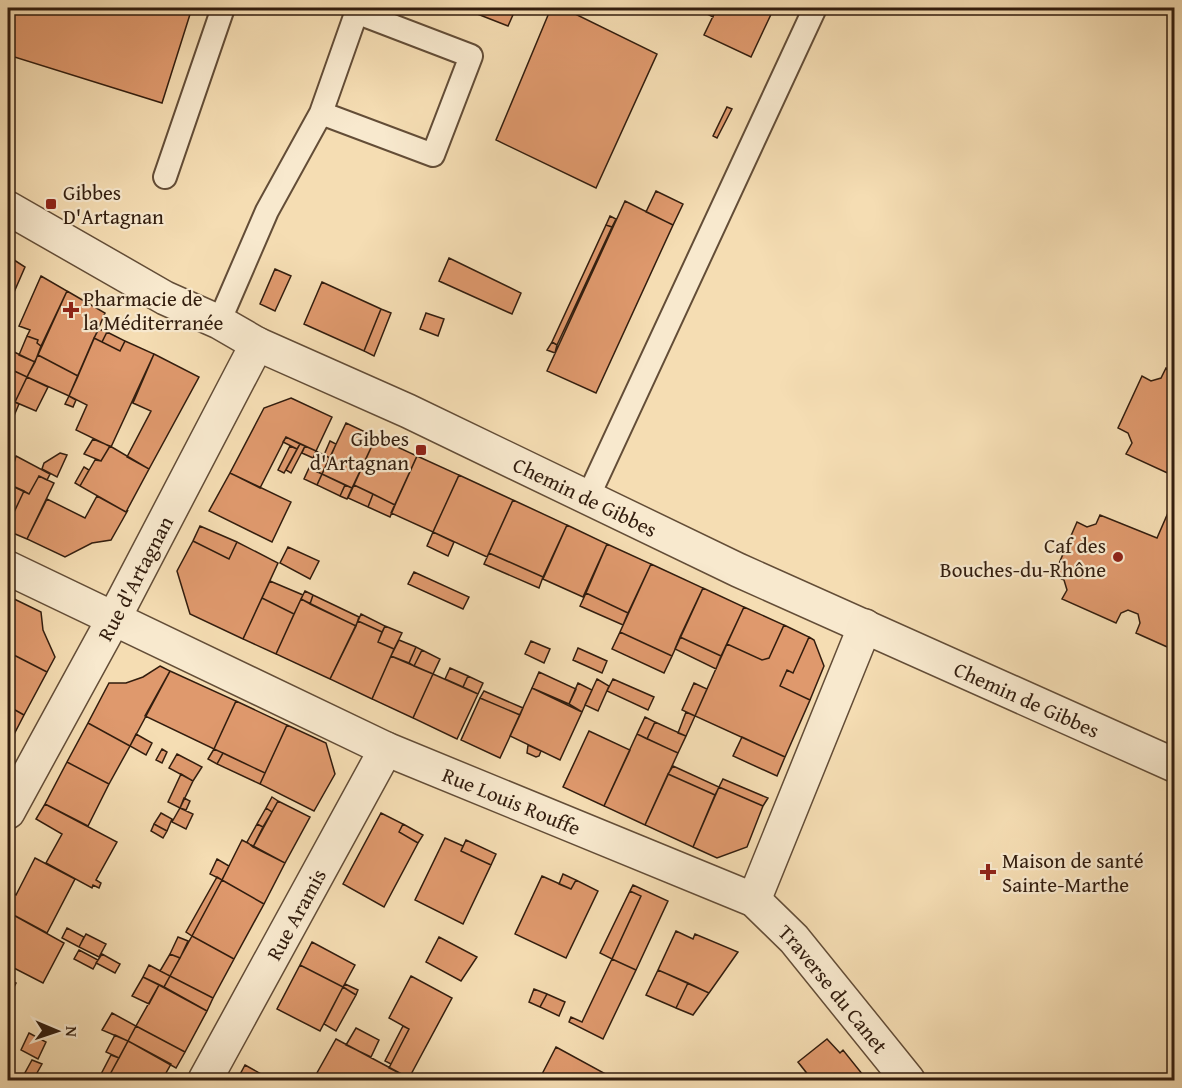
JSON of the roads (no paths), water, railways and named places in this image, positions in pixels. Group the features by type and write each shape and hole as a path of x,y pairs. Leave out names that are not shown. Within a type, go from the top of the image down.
{"street":[{"name":"Chemin de Gibbes","path":"8,208 165,298 219,322 257,344 408,411 738,570 1174,765"},
{"name":"Rue d'Artagnan","path":"8,812 257,344"},
{"name":"Rue Louis Rouffe","path":"8,568 112,620 386,749 754,900"},
{"path":"754,900 865,626"},
{"name":"Rue Aramis","path":"205,1080 386,749"},
{"name":"Traverse du Canet","path":"754,900 794,939 908,1080"}],"lane":[{"path":"165,177 223,8"},
{"path":"588,497 815,8"},
{"path":"219,322 267,211 321,113 357,10 471,56 433,155 321,113"}],"place":[{"name":"Gibbes D'Artagnan","path":"51,204"},
{"name":"Pharmacie de la Méditerranée","path":"71,310"},
{"name":"Gibbes d'Artagnan","path":"421,450"},
{"name":"Caf des Bouches-du-Rhône","path":"1118,557"},
{"name":"Maison de santé Sainte-Marthe","path":"988,872"}]}
